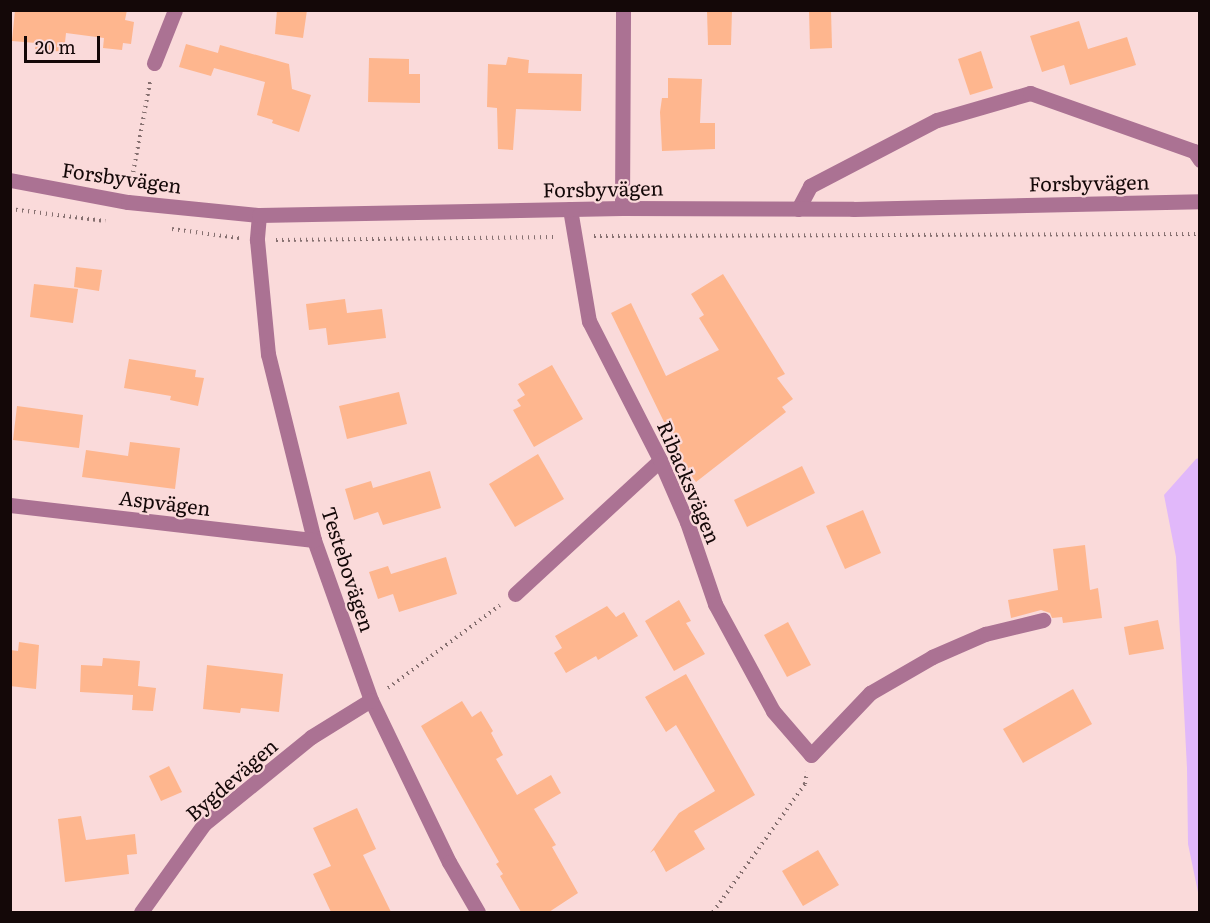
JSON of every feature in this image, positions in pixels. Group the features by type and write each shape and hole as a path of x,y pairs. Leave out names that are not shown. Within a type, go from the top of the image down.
{"street":[{"path":"154,63 175,10"},
{"path":"622,208 623,10"},
{"path":"798,208 810,186 937,120 1030,93 1194,151 1200,160"},
{"name":"Forsbyvägen","path":"10,180 128,202 259,214 1200,201"},
{"name":"Ribacksvägen","path":"570,209 589,321 660,460 687,522 715,604 773,711 811,755"},
{"name":"Testebovägen","path":"259,214 257,240 268,354 314,540 371,700 449,862 478,912"},
{"path":"515,594 660,460"},
{"name":"Aspvägen","path":"10,505 314,540"},
{"path":"811,755 870,693 932,657 985,634 1043,620"},
{"name":"Bygdevägen","path":"141,912 204,824 311,737 371,700"}],"path":[{"path":"128,202 154,63"},
{"path":"10,209 116,222"},
{"path":"163,228 257,240 1200,234"},
{"path":"371,700 515,594"},
{"path":"713,912 805,784 811,755"}],"shaded area":[{"path":"1200,458 1199,897 1188,844 1187,768 1176,557 1164,495 1196,459"}],"building":[{"path":"15,10 127,10 125,20 134,22 131,44 123,43 122,50 103,48 104,38 66,33 64,52 35,49 36,43 12,41"},
{"path":"277,10 307,10 303,38 275,34"},
{"path":"707,10 732,10 731,45 708,45"},
{"path":"809,10 831,10 832,48 810,49"},
{"path":"1079,21 1088,49 1127,37 1136,65 1070,85 1064,65 1042,72 1030,36"},
{"path":"186,44 218,53 220,45 289,64 292,89 311,95 299,132 257,115 265,82 214,68 211,76 179,67"},
{"path":"981,51 993,88 970,95 958,59"},
{"path":"508,57 529,60 528,73 582,74 581,111 516,109 513,150 498,149 497,108 487,107 488,64 506,65"},
{"path":"369,58 409,59 409,74 420,74 420,103 368,102"},
{"path":"668,78 702,79 700,123 715,123 715,149 662,151 660,112 662,98 668,98"},
{"path":"76,267 102,270 99,291 74,287"},
{"path":"723,274 785,374 777,378 793,399 782,407 786,412 696,482 681,462 683,461 611,313 631,303 666,376 719,350 699,318 704,315 691,294"},
{"path":"34,284 78,289 73,323 30,317"},
{"path":"345,299 347,313 382,309 386,338 328,345 326,328 309,330 306,304"},
{"path":"129,359 196,370 195,377 204,378 198,406 170,400 171,396 124,388"},
{"path":"552,365 583,419 534,447 513,410 521,406 517,400 525,395 518,384"},
{"path":"399,392 407,424 347,439 339,406"},
{"path":"17,406 83,415 79,448 13,440"},
{"path":"130,442 180,448 175,489 82,477 86,450 128,456"},
{"path":"538,454 564,499 515,527 489,484"},
{"path":"802,466 815,493 747,527 734,500"},
{"path":"430,471 441,508 383,525 378,512 354,520 345,489 371,481 373,488"},
{"path":"863,510 881,553 845,569 826,526"},
{"path":"1085,545 1090,590 1098,588 1102,618 1063,623 1062,617 1052,618 1050,613 1041,610 1011,618 1008,600 1058,590 1053,549"},
{"path":"446,557 457,594 399,612 393,594 378,599 369,572 388,566 391,574"},
{"path":"679,600 691,621 686,623 705,654 674,671 645,621"},
{"path":"607,606 616,617 624,612 638,636 598,660 596,656 566,673 554,653 562,648 555,636"},
{"path":"1158,620 1164,649 1129,655 1124,627"},
{"path":"788,622 811,665 787,677 764,635"},
{"path":"19,642 39,645 36,689 10,686 10,650 18,651"},
{"path":"103,658 140,661 138,686 156,688 153,711 132,710 133,695 80,692 81,665 102,666"},
{"path":"207,665 283,674 279,712 241,708 240,713 203,709"},
{"path":"686,674 755,795 694,831 705,849 666,872 654,850 650,853 679,813 715,791 676,725 666,732 645,697"},
{"path":"1073,689 1092,724 1023,763 1003,729"},
{"path":"462,701 472,717 481,711 493,731 491,733 503,755 496,759 517,795 551,775 561,793 534,809 556,845 552,847 578,893 549,912 521,912 500,876 503,874 496,864 499,862 421,726"},
{"path":"169,766 182,792 161,801 149,776"},
{"path":"357,808 376,849 363,855 391,912 331,912 313,874 331,866 313,828"},
{"path":"81,816 86,840 135,834 137,854 127,855 129,874 65,882 58,819"},
{"path":"818,850 839,885 803,906 782,871"}]}
